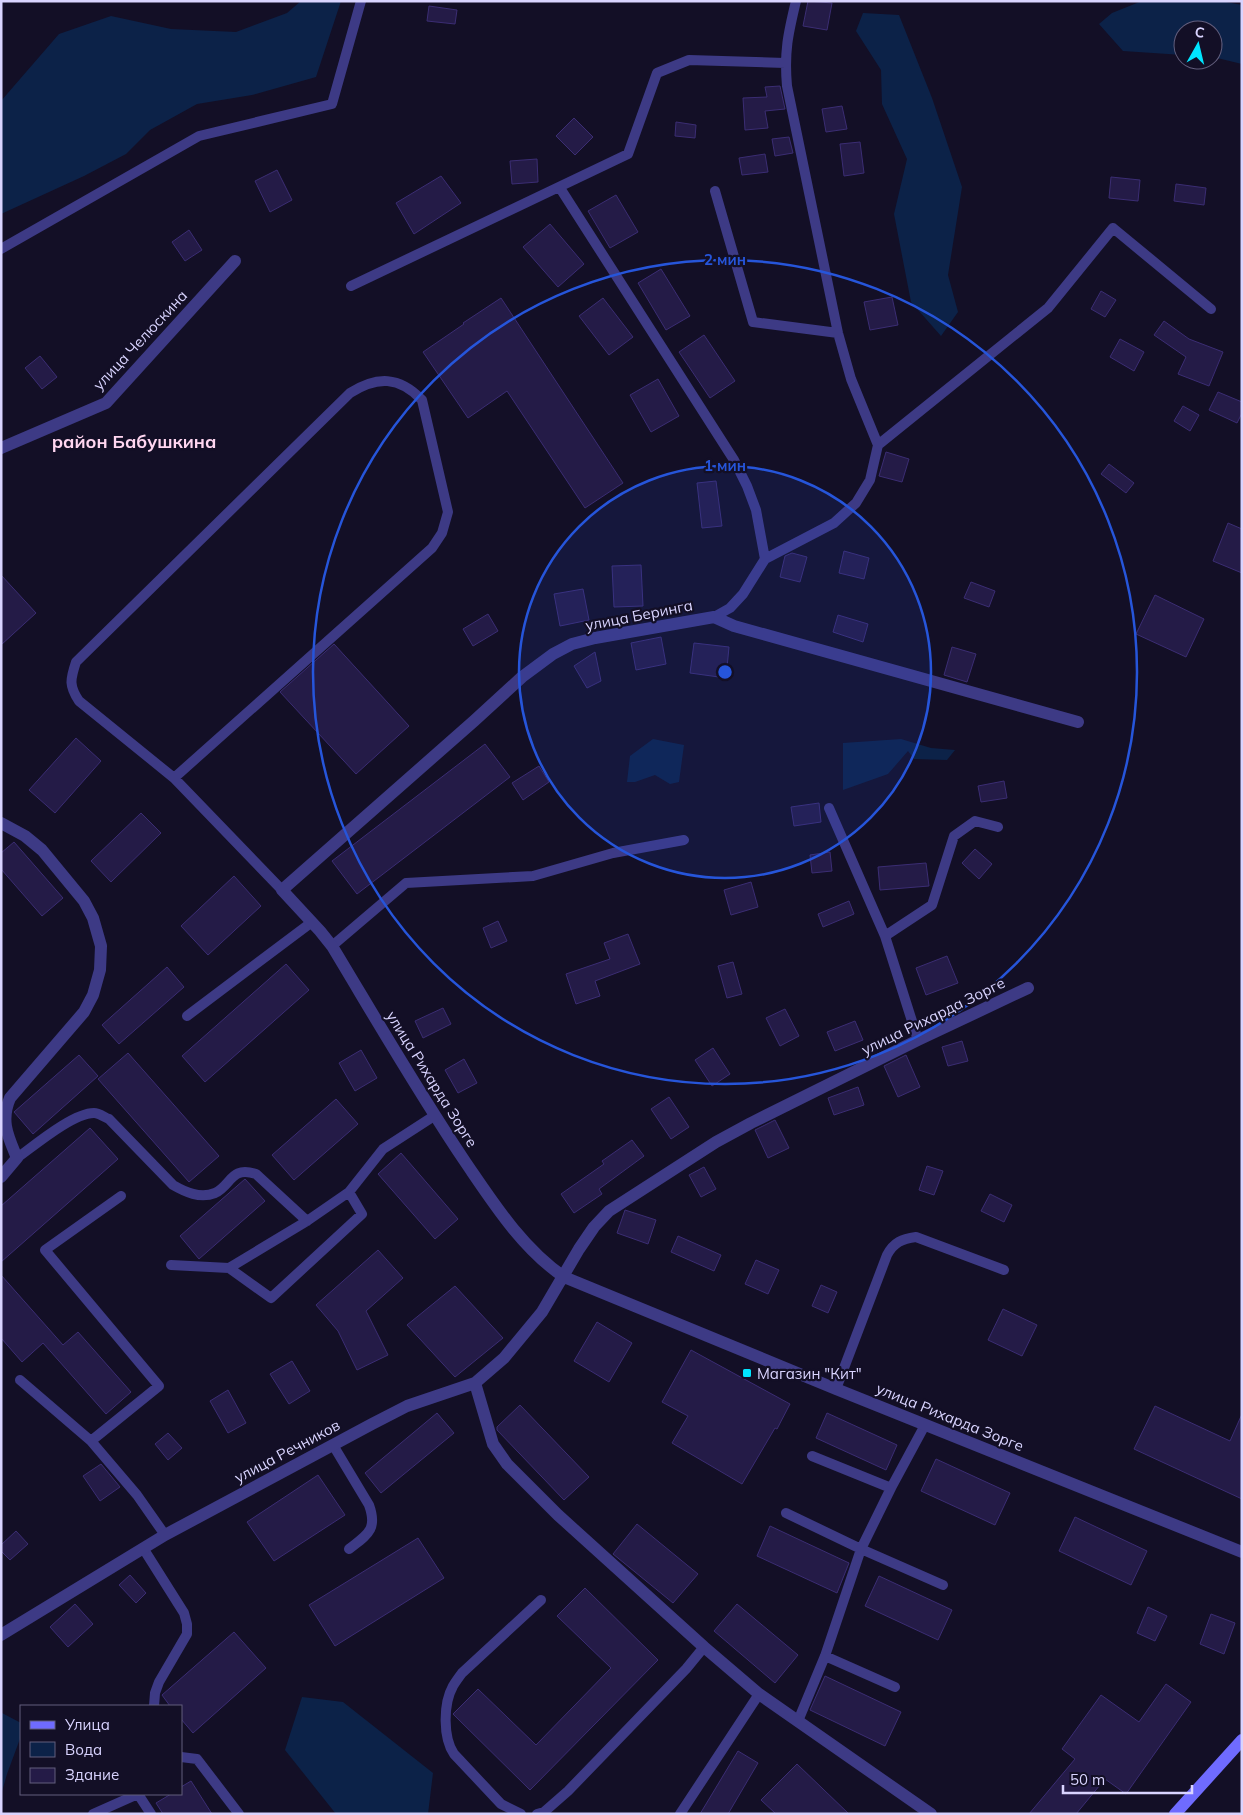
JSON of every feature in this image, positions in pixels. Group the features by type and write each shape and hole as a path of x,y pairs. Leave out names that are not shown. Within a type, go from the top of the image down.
{"main road":[{"path":"1175,1814 1242,1740"}],"street":[{"name":"улица Челюскина","path":"1,448 106,403 236,261"},
{"name":"улица Беринга","path":"282,890 522,677 553,654 572,644 595,638 714,617 734,626 1078,722"},
{"path":"1,823 25,836 42,850 84,901 93,918 101,946 100,970 93,996 84,1012 10,1098 4,1108 5,1131 17,1158 1,1177"},
{"name":"улица Рихарда Зорге","path":"282,890 332,946 434,1116 496,1206 513,1228 547,1265 564,1277 836,1389 1242,1552"},
{"name":"улица Рихарда Зорге","path":"564,1277 594,1227 609,1211 716,1142 918,1040 1028,988"},
{"name":"улица Речников","path":"1,1635 165,1535 333,1445 407,1406 475,1383 504,1358 542,1312 564,1277"},
{"path":"475,1383 493,1444 507,1464 558,1515 704,1648 759,1694 931,1814"}],"lane":[{"path":"1,248 199,136 332,104 361,1"},
{"path":"714,617 730,608 743,594 765,559 834,522 856,503 870,480 878,445 851,379 838,332 787,86 786,41 796,1"},
{"path":"351,286 628,154 657,73 689,60 785,63"},
{"path":"560,188 734,460 756,510 765,559"},
{"path":"715,191 753,322 838,332"},
{"path":"878,445 1048,308 1113,228 1211,309"},
{"path":"174,778 432,548 442,533 448,512 422,400 412,390 399,384 382,381 364,384 350,393 76,662 72,674 71,689 80,701 174,778 282,890"},
{"path":"829,808 885,936 918,1040"},
{"path":"885,936 932,905 954,836 976,821 998,827"},
{"path":"332,946 406,883 533,876 613,853 684,840"},
{"path":"187,1016 312,922"},
{"path":"17,1158 71,1120 83,1114 96,1113 109,1119 173,1185 186,1192 200,1196 216,1193 234,1175 248,1172 256,1174 307,1221"},
{"path":"229,1268 307,1221 349,1192 383,1150 434,1116"},
{"path":"171,1265 229,1268 271,1298 362,1214 349,1192"},
{"path":"90,1440 159,1386 45,1250 121,1196"},
{"path":"836,1389 892,1245 905,1238 916,1238 1004,1270"},
{"path":"20,1380 90,1440 137,1496 165,1535"},
{"path":"798,1721 825,1656 861,1549 891,1488 926,1425"},
{"path":"333,1445 369,1505 373,1516 373,1524 369,1534 349,1549"},
{"path":"812,1456 891,1488"},
{"path":"786,1512 861,1549 943,1585"},
{"path":"144,1548 184,1613 187,1624 187,1634 159,1682 155,1693 154,1705"},
{"path":"521,1814 501,1804 454,1754 447,1741 446,1722 452,1687 462,1673 541,1600"},
{"path":"536,1814 544,1812 568,1791 704,1648"},
{"path":"825,1656 896,1687"},
{"path":"680,1814 759,1694"},
{"path":"182,1757 196,1759 239,1814"},
{"path":"93,1814 136,1795"},
{"path":"139,1795 151,1814"}],"water":[{"path":"301,1 341,1 316,77 252,95 197,104 150,130 126,154 84,176 1,214 1,101 59,34 111,16 171,29 236,32 287,13"},
{"path":"1142,1 1221,1 1242,5 1242,64 1223,59 1223,20 1173,20 1173,54 1123,51 1099,24 1112,13"},
{"path":"863,13 899,15 932,98 962,187 948,275 958,312 941,336 911,302 894,214 907,159 882,104 881,70 856,31"},
{"path":"653,739 684,745 679,782 670,784 655,775 635,782 627,782 630,756"},
{"path":"901,739 931,748 955,750 947,760 914,759 908,751 888,774 843,790 843,743"},
{"path":"302,1697 343,1702 433,1773 428,1814 336,1814 285,1750"},
{"path":"2,1713 20,1722 20,1739 1,1795"}],"building":[{"path":"808,1 832,3 827,30 803,26"},
{"path":"429,6 457,10 455,24 427,21"},
{"path":"780,86 785,109 765,111 768,128 745,130 743,98 767,97 765,87"},
{"path":"842,106 847,129 826,132 822,109"},
{"path":"574,118 593,137 575,155 556,136"},
{"path":"676,122 696,125 695,138 675,136"},
{"path":"789,137 793,153 775,156 772,139"},
{"path":"860,142 864,173 844,176 840,144"},
{"path":"765,154 768,172 742,175 739,158"},
{"path":"537,159 538,182 512,184 510,161"},
{"path":"277,170 292,200 270,212 255,181"},
{"path":"441,176 461,203 414,234 396,203"},
{"path":"1111,177 1140,180 1138,201 1109,198"},
{"path":"1176,184 1206,188 1204,205 1174,201"},
{"path":"616,195 638,232 610,248 588,211"},
{"path":"550,224 584,264 558,287 523,247"},
{"path":"189,230 202,250 185,261 172,242"},
{"path":"661,269 690,316 666,330 638,283"},
{"path":"1101,291 1116,300 1105,317 1091,309"},
{"path":"892,297 898,325 870,330 864,302"},
{"path":"501,298 623,483 585,508 507,391 468,418 423,352"},
{"path":"603,298 633,337 609,355 579,316"},
{"path":"1164,321 1189,339 1223,352 1209,386 1178,374 1186,357 1154,335"},
{"path":"704,335 735,381 710,398 679,352"},
{"path":"1120,339 1144,352 1134,371 1110,357"},
{"path":"40,356 57,377 42,389 25,368"},
{"path":"658,379 679,416 651,432 630,395"},
{"path":"1218,392 1242,402 1242,413 1237,423 1209,410"},
{"path":"1183,406 1199,415 1190,431 1174,421"},
{"path":"886,452 909,459 902,482 879,476"},
{"path":"1109,464 1134,483 1126,493 1101,474"},
{"path":"716,481 722,526 702,528 697,483"},
{"path":"1228,523 1242,529 1242,573 1213,561"},
{"path":"844,551 869,558 864,579 839,573"},
{"path":"792,553 807,557 800,582 780,577 785,556"},
{"path":"641,565 643,606 614,607 612,566"},
{"path":"1,575 36,613 1,645"},
{"path":"971,582 995,591 989,607 964,598"},
{"path":"583,589 589,620 560,626 554,594"},
{"path":"1155,595 1204,619 1186,657 1136,634"},
{"path":"488,614 498,631 473,646 463,629"},
{"path":"838,615 868,624 863,642 833,632"},
{"path":"661,637 666,664 636,670 631,643"},
{"path":"694,643 729,647 726,678 690,673"},
{"path":"334,644 409,726 356,774 280,692"},
{"path":"952,647 976,654 967,682 944,675"},
{"path":"595,652 601,681 587,688 574,666"},
{"path":"76,738 101,761 55,813 29,790"},
{"path":"485,744 510,777 357,894 332,861"},
{"path":"539,766 549,782 523,800 512,783"},
{"path":"1004,781 1007,798 981,802 978,786"},
{"path":"819,803 821,822 794,826 791,807"},
{"path":"141,813 161,833 111,882 91,861"},
{"path":"14,842 63,898 42,916 1,869 1,853"},
{"path":"975,849 992,864 979,879 962,863"},
{"path":"830,852 832,871 812,873 810,855"},
{"path":"926,863 929,886 880,890 878,867"},
{"path":"234,876 261,906 208,955 181,926"},
{"path":"751,882 758,907 731,915 724,890"},
{"path":"849,901 854,914 823,927 818,914"},
{"path":"498,921 507,941 491,948 483,928"},
{"path":"628,934 640,964 595,981 600,996 576,1004 566,974 610,959 604,943"},
{"path":"947,956 958,983 926,995 916,968"},
{"path":"733,962 742,994 727,998 718,966"},
{"path":"286,964 309,990 205,1082 182,1056"},
{"path":"167,967 184,987 119,1044 102,1025"},
{"path":"443,1008 451,1024 423,1038 415,1021"},
{"path":"785,1009 799,1036 780,1046 766,1018"},
{"path":"855,1021 863,1040 835,1051 827,1032"},
{"path":"962,1041 968,1061 948,1066 942,1047"},
{"path":"713,1048 730,1074 712,1086 695,1060"},
{"path":"361,1050 377,1078 355,1091 339,1063"},
{"path":"128,1053 219,1156 189,1182 98,1079"},
{"path":"79,1055 98,1076 33,1134 14,1112"},
{"path":"906,1055 920,1087 898,1097 884,1066"},
{"path":"464,1059 477,1083 458,1093 445,1070"},
{"path":"858,1087 864,1105 834,1115 828,1098"},
{"path":"669,1097 689,1127 671,1139 651,1109"},
{"path":"336,1099 358,1124 294,1180 272,1155"},
{"path":"775,1120 789,1148 768,1158 755,1130"},
{"path":"90,1128 118,1159 1,1262 1,1206"},
{"path":"632,1140 644,1156 599,1189 602,1194 574,1213 561,1194 604,1164 602,1161"},
{"path":"401,1153 458,1219 435,1239 378,1174"},
{"path":"927,1166 943,1171 934,1195 919,1190"},
{"path":"704,1167 716,1189 701,1197 689,1175"},
{"path":"245,1179 265,1201 199,1259 180,1236"},
{"path":"990,1194 1012,1205 1004,1222 981,1211"},
{"path":"625,1210 656,1220 648,1244 617,1233"},
{"path":"678,1236 721,1255 714,1271 671,1252"},
{"path":"378,1250 403,1278 366,1311 388,1355 357,1370 338,1331 316,1305"},
{"path":"756,1260 779,1270 768,1294 745,1284"},
{"path":"1,1275 63,1345 78,1332 131,1392 106,1414 43,1343 22,1362 1,1338"},
{"path":"821,1285 837,1292 828,1313 812,1306"},
{"path":"455,1286 503,1338 455,1377 407,1325"},
{"path":"1003,1309 1037,1325 1022,1356 988,1340"},
{"path":"597,1322 632,1343 609,1382 574,1361"},
{"path":"691,1350 790,1404 777,1429 775,1428 742,1484 672,1443 688,1416 662,1402"},
{"path":"292,1361 310,1391 289,1404 270,1374"},
{"path":"228,1390 246,1423 228,1433 210,1401"},
{"path":"520,1405 589,1477 564,1500 497,1430 497,1427"},
{"path":"1155,1406 1230,1441 1242,1414 1242,1499 1134,1449"},
{"path":"437,1413 454,1433 381,1493 365,1473"},
{"path":"827,1413 897,1445 886,1470 816,1438"},
{"path":"168,1433 182,1448 168,1460 155,1444"},
{"path":"936,1459 1010,1493 995,1525 921,1491"},
{"path":"101,1464 120,1487 100,1501 83,1476"},
{"path":"318,1475 345,1515 274,1561 247,1522"},
{"path":"1075,1517 1147,1551 1131,1585 1059,1551"},
{"path":"637,1524 698,1574 673,1603 613,1554"},
{"path":"770,1526 849,1563 837,1593 757,1556"},
{"path":"16,1531 28,1544 10,1560 1,1551 1,1545"},
{"path":"418,1538 444,1578 335,1646 309,1605"},
{"path":"130,1575 146,1593 136,1603 119,1585"},
{"path":"879,1576 952,1610 938,1640 865,1606"},
{"path":"585,1588 658,1660 530,1790 453,1714 478,1689 536,1745 611,1668 557,1616"},
{"path":"75,1604 93,1624 68,1647 50,1627"},
{"path":"737,1604 798,1655 775,1683 714,1631"},
{"path":"1148,1607 1167,1616 1155,1641 1137,1633"},
{"path":"1211,1614 1235,1623 1224,1654 1200,1644"},
{"path":"234,1632 266,1668 193,1733 182,1720 182,1705 169,1705 162,1695"},
{"path":"825,1676 901,1712 885,1746 810,1710"},
{"path":"1166,1684 1191,1702 1126,1794 1105,1779 1076,1814 1029,1814 1075,1759 1062,1749 1101,1695 1139,1722"},
{"path":"738,1751 758,1763 728,1814 700,1814"},
{"path":"797,1764 849,1814 776,1814 761,1800"},
{"path":"191,1781 212,1814 163,1814 156,1803 169,1795 182,1795 182,1786"}],"place":[{"name":"Магазин \"Кит\"","path":"747,1373"}],"district":[{"name":"район Бабушкина","path":"134,441"}]}
